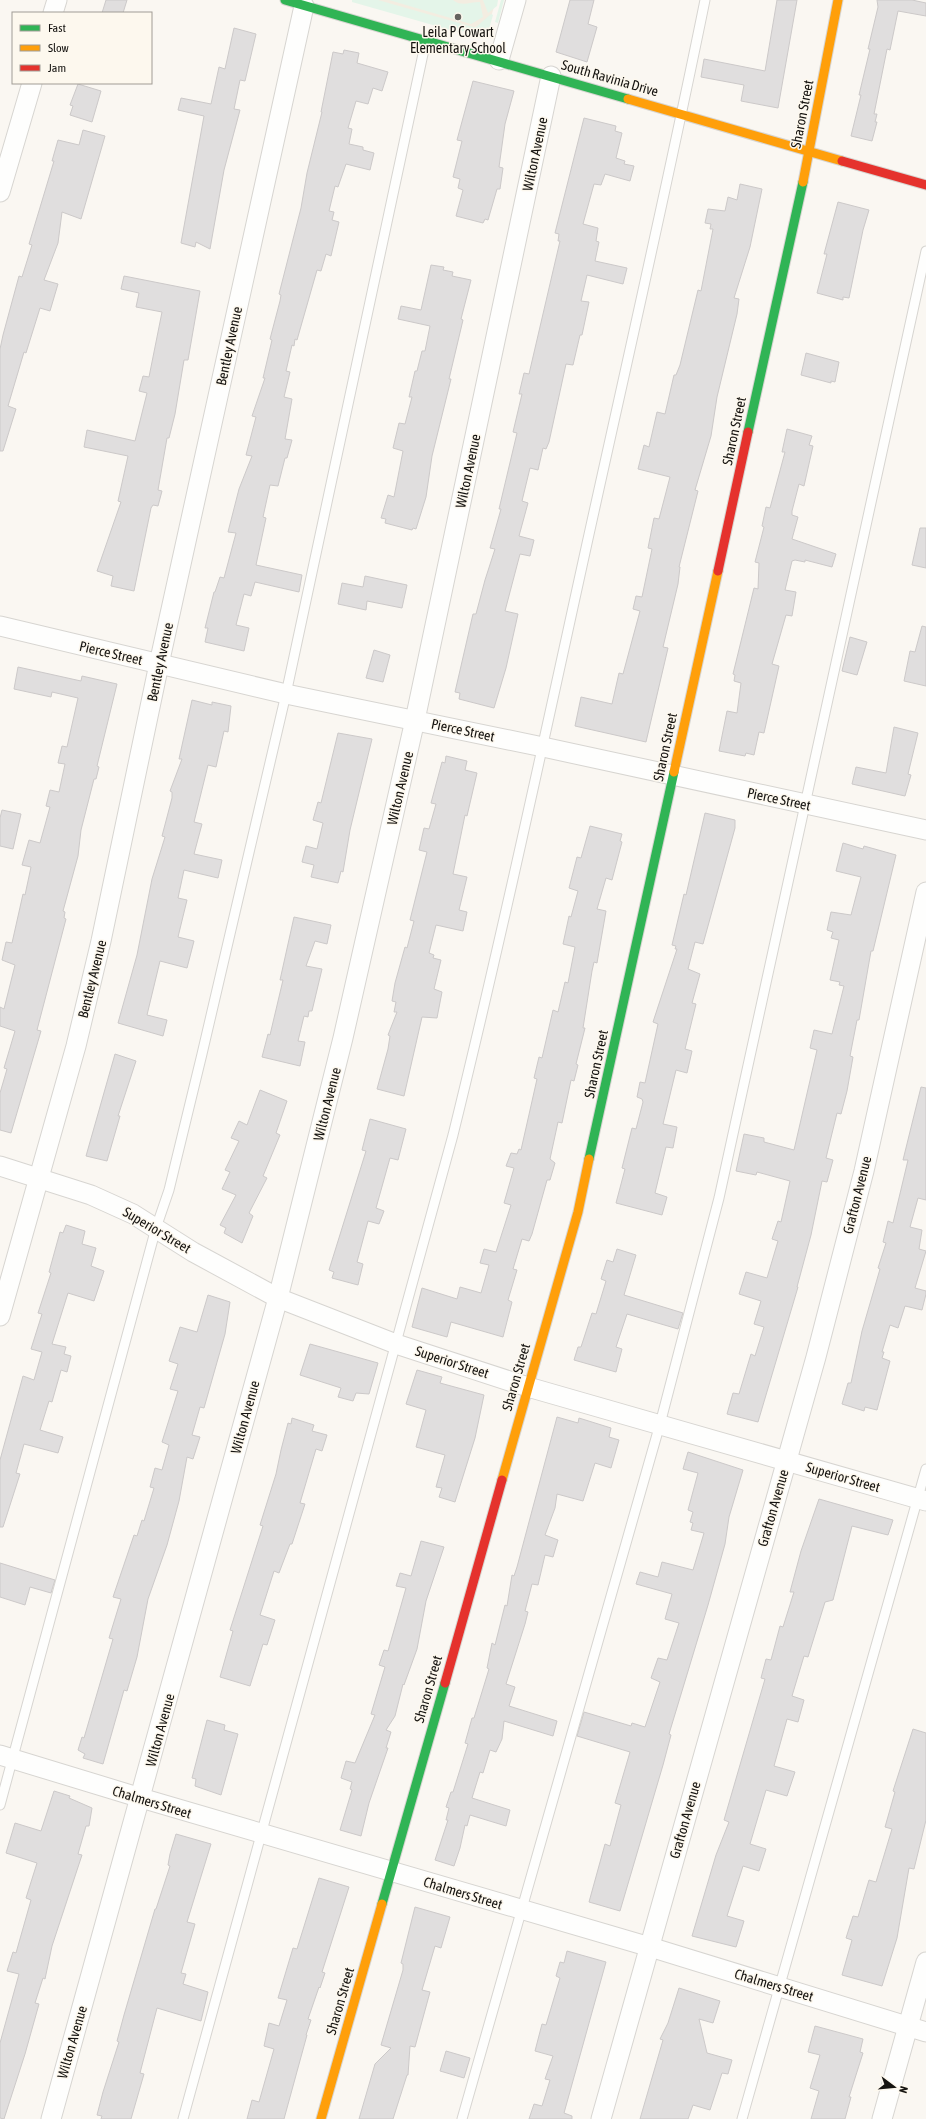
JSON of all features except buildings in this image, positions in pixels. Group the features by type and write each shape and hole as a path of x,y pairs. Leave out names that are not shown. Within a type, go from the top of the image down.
{"street":[{"path":"53,12 57,0"},
{"name":"South Ravinia Drive","path":"285,0 810,150 926,185"},
{"path":"498,60 516,0"},
{"name":"Sharon Street","path":"321,2119 578,1212 810,150 838,0"},
{"name":"Bentley Avenue","path":"0,1316 76,1046 101,941 159,664 304,6"},
{"name":"Wilton Avenue","path":"51,2119 141,1798 278,1298 343,1038 415,720 552,76"},
{"path":"0,192 32,84"},
{"name":"Pierce Street","path":"0,626 286,694 415,720 926,830"},
{"name":"Grafton Avenue","path":"601,2119 816,1357 864,1171 926,892"},
{"name":"Superior Street","path":"0,1166 39,1177 98,1198 133,1214 193,1252 278,1298 396,1344 528,1387 922,1500"},
{"name":"Chalmers Street","path":"6,1757 260,1834 392,1870 521,1910 650,1947 926,2032"},
{"path":"882,2119 926,1962"}],"lane":[{"path":"183,2119 260,1834 454,1135 478,1037 682,114 704,0"},
{"path":"0,1806 6,1757 156,1228 169,1190 202,1054 286,694 426,40"},
{"path":"462,2119 660,1424 719,1198 926,251"},
{"path":"742,2119 922,1500 926,1469"}],"shaded area":[{"name":"Leila P Cowart Elementary School","path":"365,0 496,0 486,34"}],"green space":[{"path":"352,0 378,0 473,27 476,27 491,14 493,15 489,29 482,34 482,38 470,36 470,33 462,31 461,33 352,2"},
{"path":"389,0 453,0 462,4 480,2 483,17 471,24"},
{"path":"483,0 498,0 497,6 488,13"},
{"path":"501,0 504,0 498,23 495,22"}],"traffic: fast":[{"path":"285,0 628,99"},
{"path":"748,432 803,182"},
{"path":"589,1159 674,772"},
{"path":"382,1904 445,1683"}],"traffic: slow":[{"path":"803,182 838,0"},
{"path":"628,99 842,161"},
{"path":"674,772 718,571"},
{"path":"502,1480 578,1212 589,1159"},
{"path":"321,2119 382,1904"}],"traffic: jam":[{"path":"842,161 926,185"},
{"path":"718,571 748,432"},
{"path":"445,1683 502,1480"}],"place":[{"name":"Leila P Cowart Elementary School","path":"458,17"}]}
